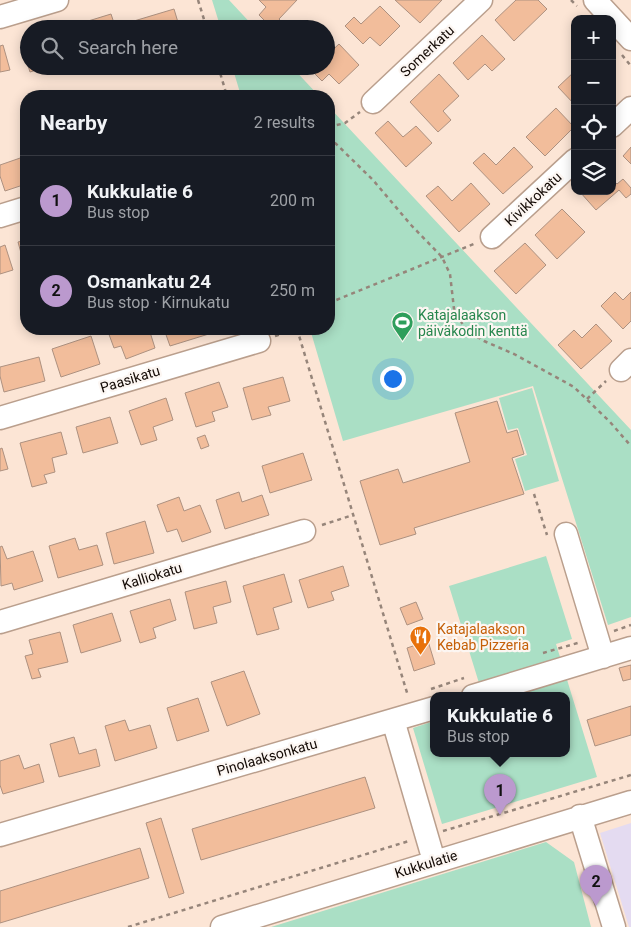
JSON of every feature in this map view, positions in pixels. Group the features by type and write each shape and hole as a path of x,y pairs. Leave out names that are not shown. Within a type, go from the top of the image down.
{"street":[{"path":"0,17 57,0"},
{"name":"Somerkatu","path":"373,102 481,0"},
{"path":"596,0 631,39"},
{"path":"616,122 631,108"},
{"name":"Kivikkokatu","path":"492,237 571,164"},
{"path":"0,216 20,210"},
{"name":"Paasikatu","path":"0,418 259,340"},
{"name":"Kalliokatu","path":"0,622 304,531"},
{"path":"566,534 603,657"},
{"path":"486,692 631,648"},
{"name":"Pinolaaksonkatu","path":"0,835 430,709"},
{"path":"393,720 434,861"},
{"name":"Kukkulatie","path":"222,927 580,816 631,802"},
{"path":"580,816 614,927"}],"path":[{"path":"198,0 204,20"},
{"path":"221,75 226,90"},
{"path":"335,126 345,123 373,102"},
{"path":"335,143 373,180 411,225 442,257 450,274 454,309 466,330 574,387 631,446"},
{"path":"335,301 492,237"},
{"path":"299,335 408,696"},
{"path":"587,399 626,365"},
{"path":"304,531 353,516"},
{"path":"128,927 631,775"}],"shaded area":[{"path":"631,823 631,927 629,927 600,833"}],"green space":[{"path":"212,0 229,0 248,20 218,20"},
{"path":"235,75 299,75 313,90 239,90"},
{"path":"335,113 631,430 631,617 608,625 533,386 343,441 312,335 335,335"},
{"path":"532,388 559,481 525,491 515,459 527,455 518,428 508,430 499,398"},
{"path":"546,556 572,639 556,644 597,777 442,824 413,728 430,722 430,757 570,757 570,692 482,692 449,586"},
{"path":"546,842 574,862 591,927 271,927"}],"building":[{"path":"259,0 297,0 280,20 264,20 259,15 266,7"},
{"path":"395,0 442,0 420,23"},
{"path":"516,0 538,0 547,9 514,41 495,20"},
{"path":"380,6 400,26 380,46 370,37 363,44 345,26 354,17 361,24"},
{"path":"174,9 177,20 137,20"},
{"path":"111,14 113,20 92,20"},
{"path":"482,35 505,59 492,71 485,64 468,80 453,63"},
{"path":"339,44 359,65 339,84 330,75 335,75 335,48"},
{"path":"3,45 10,70 0,72 0,46"},
{"path":"439,74 459,96 443,111 451,120 438,132 410,102"},
{"path":"316,75 328,75 322,81"},
{"path":"571,75 571,101 558,87"},
{"path":"556,108 571,124 571,130 545,156 526,137"},
{"path":"388,121 403,137 416,126 432,143 406,167 375,133"},
{"path":"514,147 533,167 503,194 473,163 484,153 496,165"},
{"path":"631,147 631,164 623,156"},
{"path":"20,158 20,186 5,191 0,176 0,165"},
{"path":"623,179 631,188 631,194 626,198 619,190 616,193 616,183"},
{"path":"471,183 490,204 459,232 426,196 438,186 452,201"},
{"path":"583,195 613,195 596,210"},
{"path":"562,209 585,232 557,259 535,235"},
{"path":"525,243 546,265 516,294 494,271"},
{"path":"5,245 13,270 0,274 0,247"},
{"path":"615,292 623,300 631,292 631,321 623,329 601,306"},
{"path":"596,324 612,341 581,369 558,345 574,330 582,338"},
{"path":"109,335 151,335 155,348 126,359 121,346 114,348"},
{"path":"166,335 206,335 170,346"},
{"path":"91,336 100,364 61,377 52,349"},
{"path":"39,357 45,381 4,392 0,367"},
{"path":"283,377 290,401 268,407 271,415 252,420 243,388"},
{"path":"219,382 228,407 212,412 215,421 196,427 185,393"},
{"path":"166,398 173,420 153,427 157,440 141,445 129,411"},
{"path":"497,401 507,433 517,430 524,454 512,458 524,494 414,528 416,534 380,545 360,481 398,469 403,483 470,462 455,413"},
{"path":"110,417 118,443 83,453 76,427"},
{"path":"61,432 67,454 52,458 55,472 44,475 47,483 32,487 20,443"},
{"path":"205,435 209,446 201,449 197,438"},
{"path":"2,448 8,469 0,471 0,449"},
{"path":"303,453 312,480 270,493 262,466"},
{"path":"239,492 242,502 262,495 269,515 225,529 216,500"},
{"path":"179,497 184,511 200,505 211,532 182,542 177,529 167,532 157,505"},
{"path":"145,521 154,553 114,564 106,533"},
{"path":"75,538 79,550 97,545 103,565 58,578 49,546"},
{"path":"2,546 7,559 33,551 43,581 14,590 12,583 1,586 0,547"},
{"path":"343,566 349,586 331,592 334,600 308,608 299,580"},
{"path":"284,574 292,602 273,608 279,629 257,635 243,586"},
{"path":"226,581 231,602 213,607 217,623 194,629 185,592"},
{"path":"170,599 176,620 153,628 156,638 140,643 130,611"},
{"path":"416,602 423,619 407,625 400,608"},
{"path":"112,613 121,641 81,653 73,625"},
{"path":"60,632 68,662 38,669 41,677 32,679 25,656 33,654 29,640"},
{"name":"Katajalaakson Kebab Pizzeria","path":"428,641 435,664 414,671 407,648"},
{"path":"631,665 631,679 623,681 619,668"},
{"path":"244,671 260,714 227,726 211,682"},
{"path":"198,698 209,731 177,741 167,708"},
{"path":"631,706 631,735 595,746 587,720"},
{"path":"125,720 129,731 150,725 157,748 115,761 105,726"},
{"path":"74,737 79,754 96,749 100,766 59,777 50,744"},
{"path":"19,755 24,769 39,764 44,782 3,794 0,785 0,761"},
{"path":"365,777 375,808 201,860 192,829"},
{"path":"161,818 184,893 169,898 146,823"},
{"path":"140,848 149,878 0,923 0,891"}],"place":[{"name":"Katajalaakson päiväkodin kenttä","path":"402,342"},
{"name":"Katajalaakson Kebab Pizzeria","path":"421,656"},
{"name":"Kukkulatie 6","path":"500,815"},
{"name":"Osmankatu 24","path":"596,906"}]}
